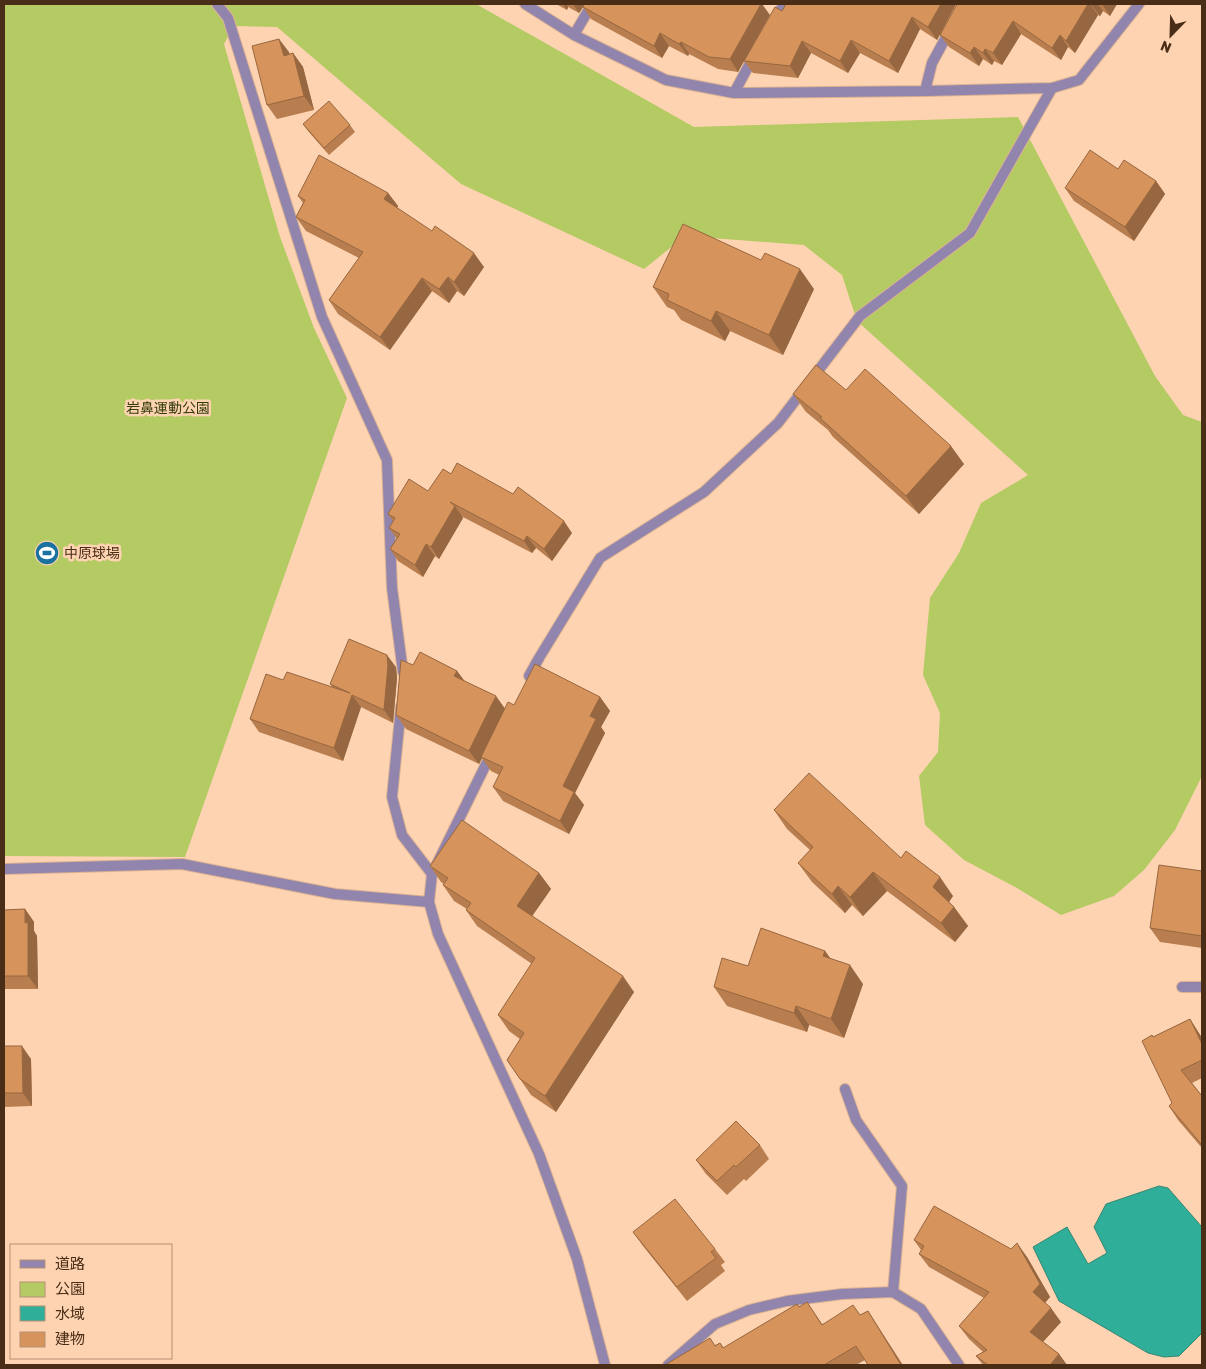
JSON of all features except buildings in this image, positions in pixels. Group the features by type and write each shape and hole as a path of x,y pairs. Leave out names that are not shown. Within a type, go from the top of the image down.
{"street":[{"path":"217,4 228,18 322,317 387,460 392,588 404,678"},
{"path":"526,4 574,35 666,80 734,93 924,92 1052,88 1078,80 1139,4"},
{"path":"574,35 592,4"},
{"path":"770,28 784,4"},
{"path":"924,92 932,63 964,4"},
{"path":"734,93 761,44"},
{"path":"526,684 539,658 600,558 704,492 778,423 860,316 970,233 1052,88"},
{"path":"402,697 392,797 402,835 432,874"},
{"path":"496,744 432,874 428,902 438,934 540,1154 577,1259 605,1365"},
{"path":"4,869 182,864 335,894 428,902"},
{"path":"1182,987 1202,987"},
{"path":"845,1089 856,1120 902,1186 894,1292"},
{"path":"668,1365 715,1324 748,1310 787,1301 842,1294 894,1292 921,1309 953,1364"}],"green space":[{"name":"岩鼻運動公園","path":"4,4 476,4 694,127 1018,117 1155,376 1183,415 1202,422 1202,776 1175,830 1144,870 1114,896 1061,915 1017,888 964,860 925,825 919,776 938,752 940,713 923,675 930,598 959,553 981,503 1028,475 857,321 842,275 804,245 685,236 644,269 461,184 277,27 234,26 224,44 280,237 314,328 347,398 185,857 4,856"}],"water":[{"path":"1159,1186 1168,1188 1202,1227 1202,1333 1179,1356 1164,1357 1148,1353 1059,1301 1033,1247 1067,1227 1088,1264 1107,1253 1094,1227 1106,1204"}],"place":[{"name":"中原球場","path":"47,553"}]}
